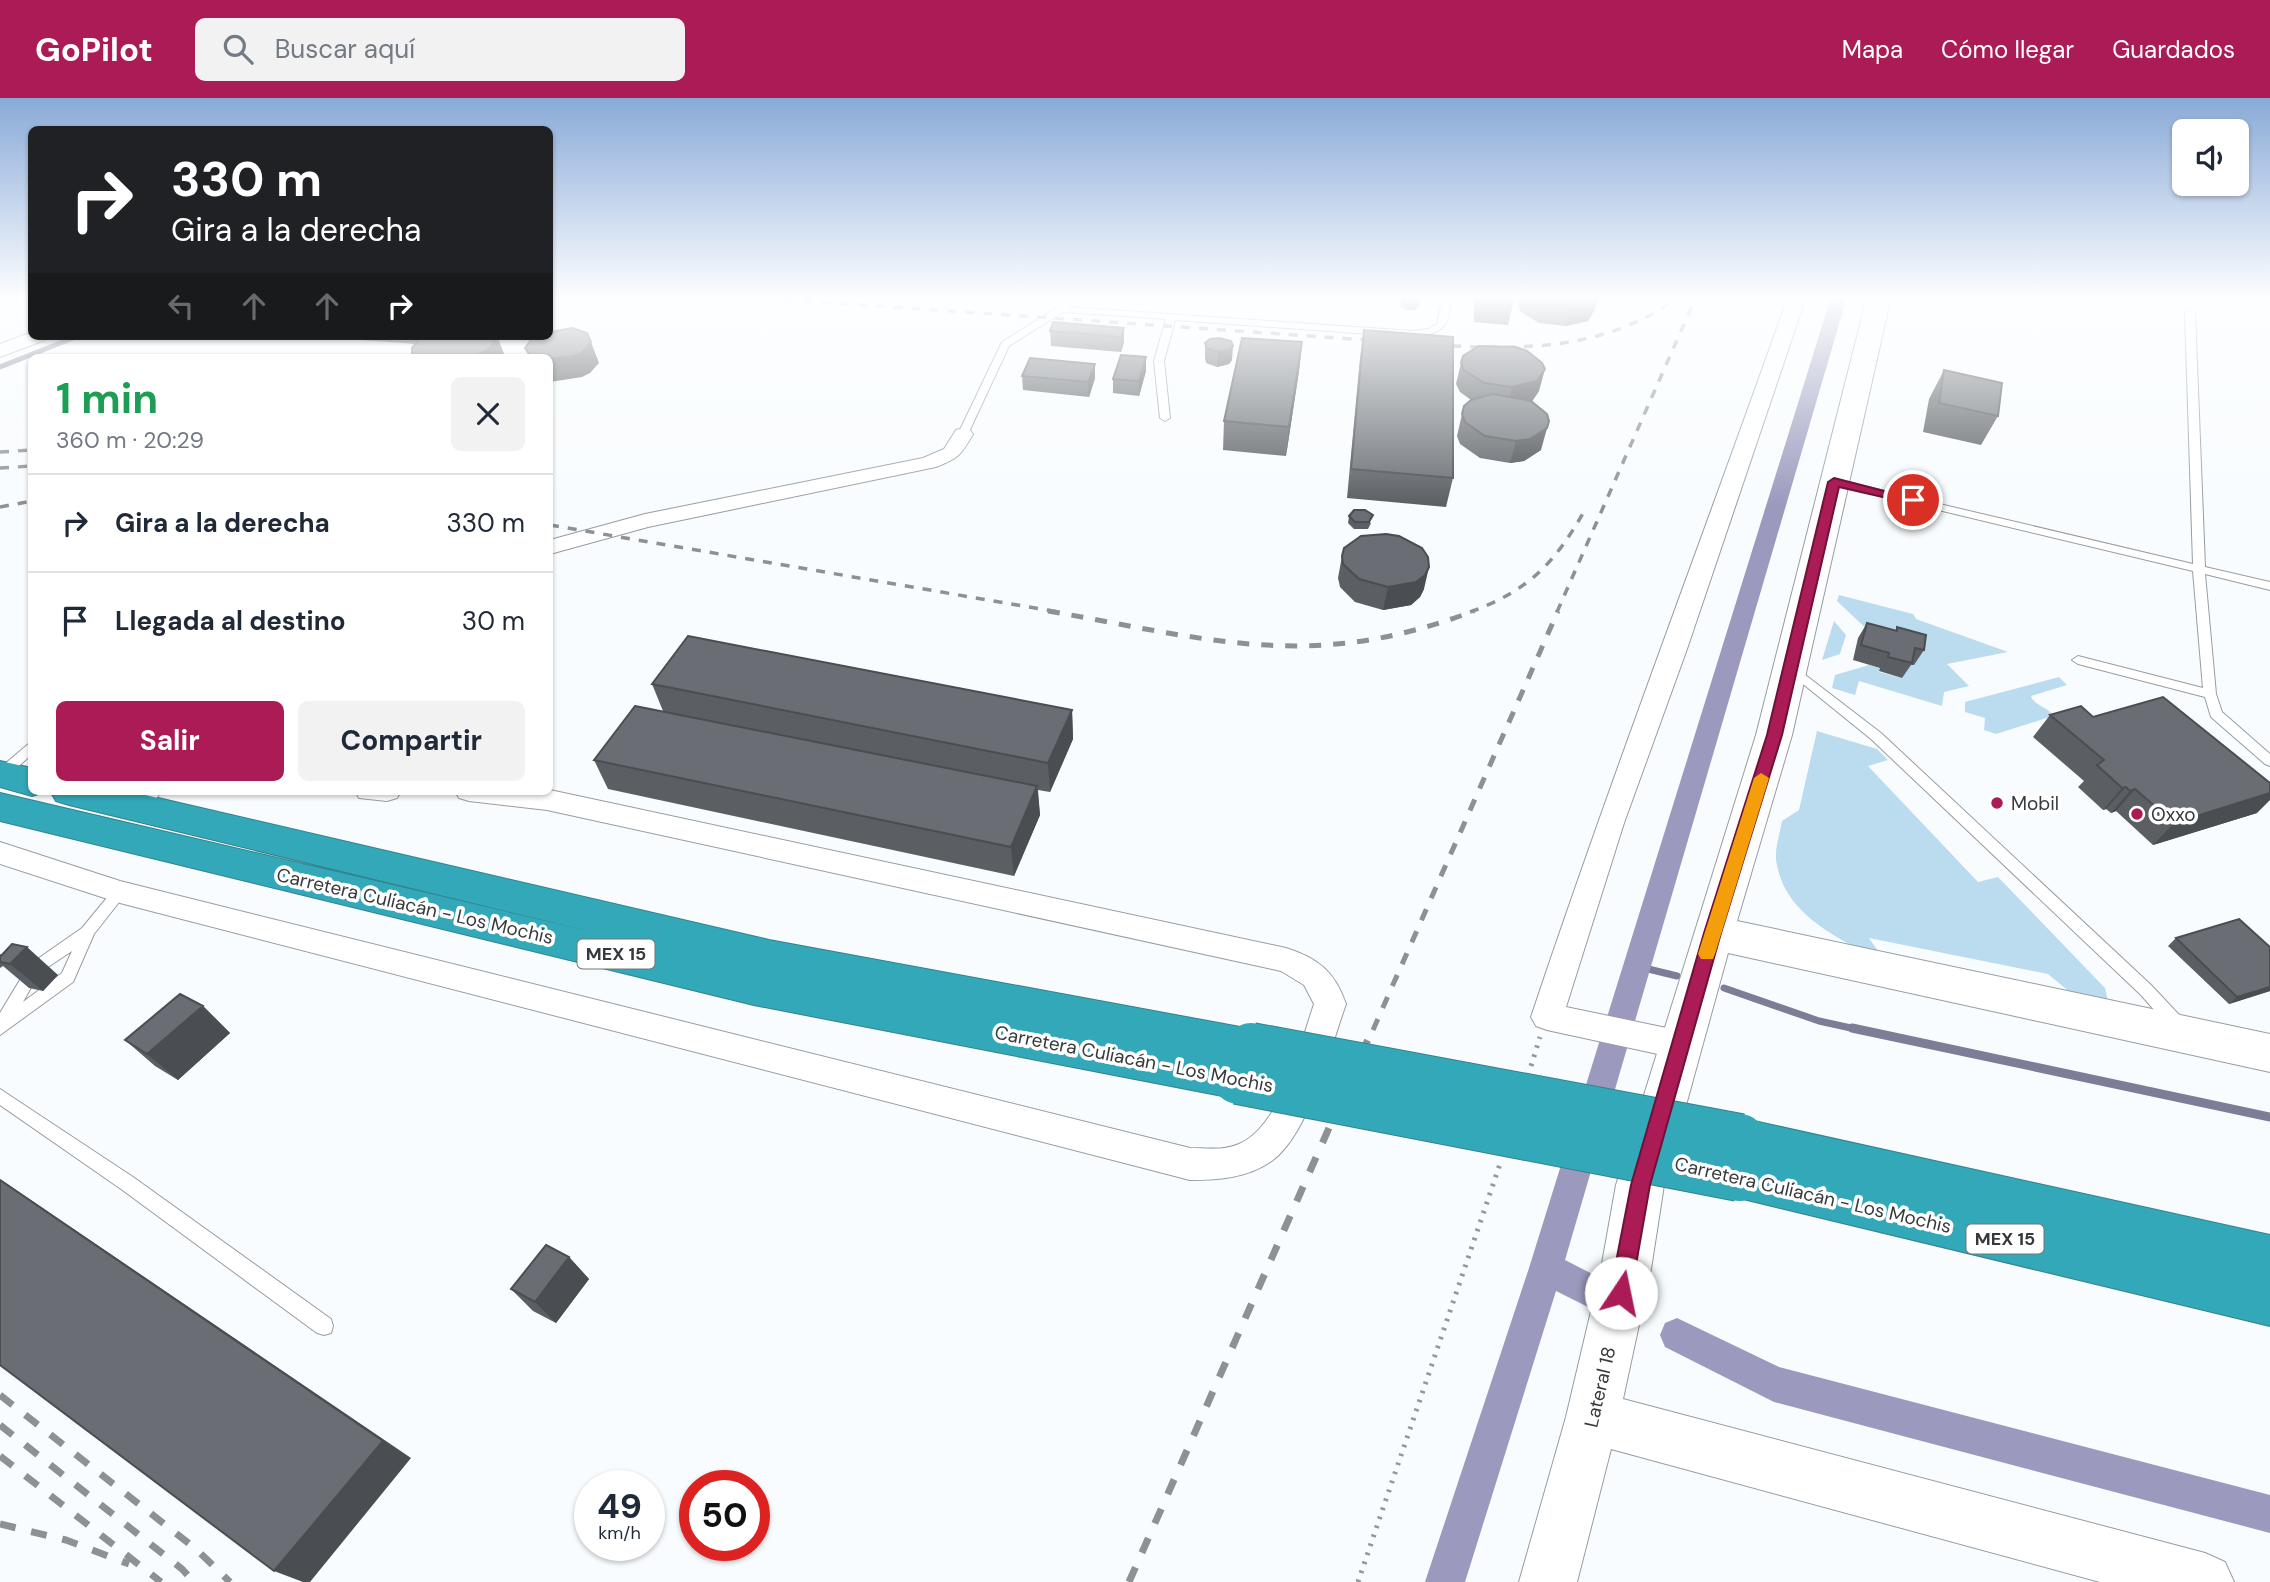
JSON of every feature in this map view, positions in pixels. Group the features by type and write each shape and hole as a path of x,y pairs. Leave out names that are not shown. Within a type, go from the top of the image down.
{"highway":[{"name":"Carretera Culiacán - Los Mochis","path":"8,784 28,789"},
{"name":"Carretera Culiacán - Los Mochis","path":"48,795 754,987 1244,1063"},
{"name":"Carretera Culiacán - Los Mochis","path":"104,795 140,799 769,957 1244,1063 2270,1259"},
{"name":"Carretera Culiacán - Los Mochis","path":"1740,1158 2270,1301"}],"main road":[{"name":"Lateral 18","path":"1548,1582 1593,1417 1626,1269 1669,1042 1713,933 1774,735 1863,366"},
{"path":"1713,933 2270,1053"},
{"path":"1593,1417 2123,1570 2205,1582"}],"street":[{"path":"1669,1042 1559,1019 1610,823 1675,649 1773,366"},
{"path":"553,546 645,521 929,463 952,453 963,434"},
{"path":"0,853 120,892 1190,1164 1221,1164 1250,1157 1273,1140 1286,1121 1330,1004 1325,984 1311,971 1286,960 547,800 504,795"}],"lane":[{"path":"963,434 995,366"},
{"path":"1160,366 1165,418"},
{"path":"2192,366 2199,569 2210,694 2216,714 2270,761"},
{"path":"1834,482 2270,586"},
{"path":"2078,660 2210,694"},
{"path":"1791,668 1876,736 2146,990 2187,1036"},
{"path":"8,784 28,752"},
{"path":"0,1028 34,969 88,931 120,892"},
{"path":"0,1028 68,977 88,931"},
{"path":"0,1096 127,1183 324,1326"}],"path":[{"path":"1527,1080 1559,1019"},
{"path":"1358,1582 1502,1156"}],"shaded area":[{"path":"1839,595 1913,614 1916,619 2008,652 1947,664 1969,686 1944,692 1942,706 1859,681 1855,695 1832,688 1835,675 1869,665 1880,668 1879,672 1902,678 1905,663 1914,665 1874,636 1837,601"},
{"path":"1834,621 1846,635 1840,654 1822,660"},
{"path":"2059,677 2067,685 2031,696 2053,716 1996,734 1984,730 1985,718 1965,712 1965,702"},
{"path":"1817,731 1877,749 1888,760 1868,766 1978,882 1998,877 2105,988 2108,1001 2071,993 2048,974 1869,938 1887,964 1834,936 1803,911 1790,897 1781,879 1776,850 1782,821 1799,810"}],"building":[{"path":"1026,366 1094,366 1088,382 1022,376"},
{"path":"1117,366 1143,366 1139,381 1113,379"},
{"path":"1236,366 1298,366 1289,427 1224,421"},
{"path":"1361,366 1453,366 1453,478 1351,469"},
{"path":"1462,366 1544,366 1545,369 1537,381 1512,387 1484,383"},
{"path":"1944,370 2002,383 1998,416 1939,403"},
{"path":"1493,394 1531,401 1547,414 1547,428 1530,439 1516,441 1485,436 1465,422 1462,414 1464,406 1471,400"},
{"path":"1354,510 1365,510 1373,515 1369,522 1355,522 1349,516"},
{"path":"1361,536 1399,536 1422,548 1428,557 1429,567 1425,575 1416,582 1388,587 1359,579 1343,564 1344,548"},
{"path":"1867,623 1926,635 1924,650 1915,648 1912,663 1888,657 1889,653 1861,645"},
{"path":"688,636 1072,710 1048,763 652,684"},
{"path":"2163,697 2270,783 2270,793 2174,823 2135,789 2130,791 2126,787 2122,788 2097,765 2104,760 2050,715 2081,706 2093,717"},
{"path":"635,706 1037,786 1011,847 594,760"},
{"path":"2239,919 2270,947 2270,987 2237,997 2176,938"},
{"path":"12,944 27,947 10,964 0,962 0,957"},
{"path":"180,994 203,1006 147,1054 125,1040"},
{"path":"0,1180 383,1441 274,1571 0,1365"},
{"path":"546,1245 569,1257 535,1302 511,1289"}],"waterway":[{"path":"1546,1268 1818,366"},
{"path":"1636,966 1677,976"},
{"path":"1724,988 1819,1021 1860,1030"},
{"path":"1852,1028 2270,1117"},
{"path":"1445,1582 1546,1268"},
{"path":"1546,1268 1598,1295"},
{"path":"1677,1335 1774,1384 2270,1514"}],"railway":[{"path":"1557,612 1665,366"},
{"path":"0,452 28,450"},
{"path":"0,468 28,466"},
{"path":"0,507 28,502"},
{"path":"1470,612 1509,594 1539,572 1563,544 1586,508"},
{"path":"553,526 1058,612"},
{"path":"1048,611 1185,636 1289,646 1382,638 1474,611"},
{"path":"1373,1030 1558,611"},
{"path":"1129,1582 1373,1028"},
{"path":"0,1395 196,1549 230,1582"},
{"path":"0,1425 182,1569 194,1582"},
{"path":"0,1456 161,1582"},
{"path":"0,1524 66,1540 129,1564"}],"slow traffic":[{"path":"1707,954 1761,778"}],"place":[{"name":"Mobil","path":"1997,803"},
{"name":"Oxxo","path":"2137,814"}],"route":[{"path":"1621,1293 1640,1185 1774,735 1817,564 1834,482 1913,500"}]}
